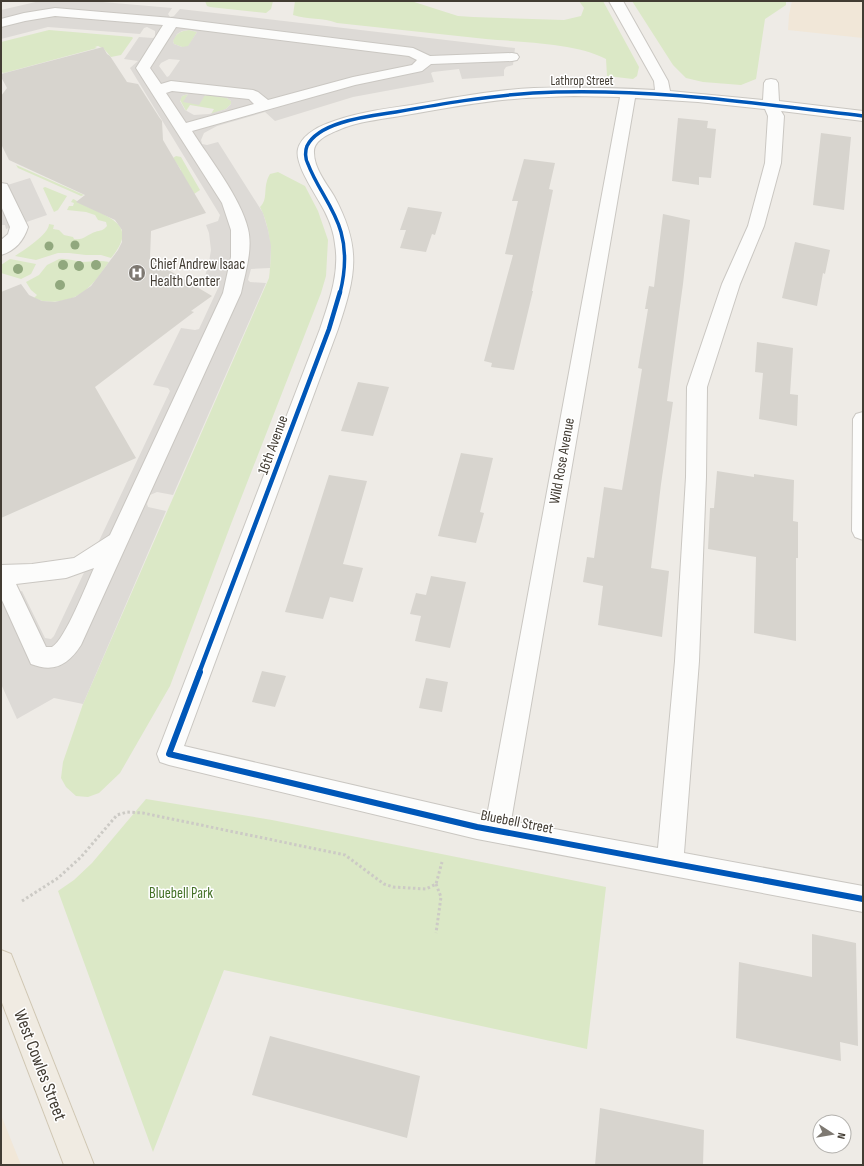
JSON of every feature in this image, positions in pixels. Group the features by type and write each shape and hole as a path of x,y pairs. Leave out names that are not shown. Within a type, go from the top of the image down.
{"main road":[{"name":"West Cowles Street","path":"1,964 79,1165"}],"street":[{"path":"616,1 661,81 662,94"},
{"path":"1,23 24,17 55,12 172,22 413,52 427,60 512,57"},
{"path":"116,542 83,563 19,575 1,574 40,657 50,659 63,653 73,638 232,293 240,257 240,230 230,203 142,68 172,22"},
{"path":"182,129 353,81 417,68 427,60"},
{"path":"670,862 688,661 696,477 697,387 731,284 756,226 773,163 776,116 770,105 771,83"},
{"path":"157,91 171,86 253,95 264,105"},
{"name":"Lathrop Street","path":"309,142 315,136 337,125 378,115 452,102 532,93 628,92 662,94 863,116"},
{"name":"Wild Rose Avenue","path":"497,831 628,92"},
{"name":"16th Avenue","path":"169,754 328,330 337,303 344,274 344,244 338,222 307,163 306,149 309,142"},
{"path":"1,188 19,227 16,237 1,249"},
{"path":"863,419 863,531"},
{"name":"Bluebell Street","path":"169,754 497,831 863,899"}],"path":[{"path":"22,901 64,873 81,857 117,815 130,811 345,855 384,884 393,887 426,888 436,884"},
{"path":"436,933 441,897 436,884 442,862"}],"shaded area":[{"path":"40,1 91,1 172,8 168,14 170,17 174,16 180,9 515,48 513,65 506,67 504,70 504,76 462,79 459,69 433,72 431,73 434,82 353,97 275,121 265,112 217,126 204,133 201,140 202,144 207,145 218,142 263,213 271,246 270,268 251,269 248,280 250,282 266,283 173,495 157,492 150,495 147,504 148,507 166,511 83,704 54,698 17,719 1,684 1,599 22,591 45,638 51,639 54,636 170,391 168,388 153,385 181,328 195,330 199,329 219,286 216,282 204,280 211,250 209,233 206,225 218,221 220,215 130,68 138,61 124,59 139,37 153,38 155,37 155,31 147,27 144,28 140,34 48,27 1,39 1,10","holes":["189,30 197,32 188,46 182,47 174,44 173,41 177,34 182,31","169,59 180,60 167,77 159,66 161,63","188,94 183,102 199,105 205,95 227,98 231,101 231,104 226,109 209,114 194,115 185,110 180,101 182,96"]},
{"path":"792,1 863,1 863,38 788,30"},
{"path":"30,178 47,215 6,229 5,225 1,225 1,187"},
{"path":"1,1115 21,1165 1,1165"}],"green space":[{"path":"205,1 273,1 271,9 266,13 210,7 207,6"},
{"path":"295,1 411,1 458,16 564,20 581,16 584,8 579,1 603,1 639,67 637,76 633,79 607,76 606,59 594,54 564,46 337,23 326,20 304,18 293,15"},
{"path":"632,1 786,1 786,5 765,19 756,79 741,85 703,82 686,78 673,65"},
{"path":"49,30 133,38 121,55 111,57 104,49 98,46 95,47 97,48 4,73 1,72 1,42"},
{"path":"189,30 197,32 188,47 182,47 174,44 173,41 177,34"},
{"path":"188,94 184,102 202,96 220,95 231,101 231,104 226,109 211,114 214,109 190,105 186,111 180,100 182,96"},
{"path":"176,156 181,157 200,190 194,194 173,158"},
{"path":"16,165 84,195 81,196 18,168"},
{"path":"278,172 305,186 318,211 328,240 326,276 321,293 170,686 120,773 99,793 88,797 76,796 66,787 61,778 63,762 83,704 269,278 270,242 264,215 260,207 263,204 266,184 270,174"},
{"path":"45,187 67,196 58,210 54,212 43,188"},
{"path":"73,199 115,221 120,226 122,239 111,258 101,255 69,253 58,253 36,260 15,256 41,237 48,228 49,224 54,225 53,229 59,230 64,235 73,237 74,239 83,238 92,233 103,230 107,226 106,222 98,220 95,215 86,212 67,210 69,206 73,206 74,203 71,202"},
{"path":"10,259 36,264 31,274 21,279 1,273 1,265"},
{"path":"59,259 82,262 109,262 92,284 84,292 77,296 55,302 48,302 34,298 37,295 31,290 26,282 39,275 47,265"},
{"name":"Bluebell Park","path":"146,799 272,820 606,887 587,1049 224,970 153,1152 58,891 74,880 92,863"}],"building":[{"name":"Chief Andrew Isaac Health Center","path":"103,47 127,82 138,84 162,121 163,140 206,213 151,231 150,259 212,296 191,311 194,312 95,387 136,458 1,518 1,292 21,284 29,295 42,301 55,302 75,297 91,286 118,250 122,242 122,230 115,220 76,202 85,195 9,160 1,144 1,96 7,88 1,74"},
{"path":"678,118 708,121 707,128 716,129 711,178 699,177 699,185 672,181"},
{"path":"821,133 851,137 844,210 813,205"},
{"path":"524,159 555,163 549,189 553,190 533,291 514,370 491,367 492,363 484,361 513,255 505,254 518,201 512,201"},
{"path":"408,207 442,212 435,235 432,234 426,252 400,248 406,230 400,230"},
{"path":"663,214 690,220 667,401 673,402 651,568 669,571 662,637 598,625 603,586 583,582 587,557 594,558 604,487 622,490 642,369 638,368 648,309 645,309 649,286 654,287"},
{"path":"795,242 830,250 825,274 823,273 817,306 782,298"},
{"path":"757,342 793,348 790,394 798,395 797,426 759,419 763,373 755,372"},
{"path":"358,382 389,387 373,436 341,431"},
{"path":"461,453 493,458 480,512 484,513 476,543 438,536"},
{"path":"717,471 754,477 754,474 794,480 793,521 798,522 798,558 796,558 796,641 754,633 756,557 708,549 710,508 714,508"},
{"path":"329,475 367,481 343,564 363,568 353,602 330,597 323,619 285,612"},
{"path":"431,576 466,582 450,648 415,641 421,616 410,614 416,593 426,595"},
{"path":"262,671 286,676 275,707 252,702"},
{"path":"426,678 448,682 442,712 419,708"},
{"path":"812,934 856,943 858,1046 840,1042 841,1061 736,1038 739,962 812,977"},
{"path":"270,1036 420,1076 407,1138 252,1095"},
{"path":"600,1108 704,1130 703,1165 595,1165"}],"cycle path":[{"path":"863,116 739,101 657,94 616,92 533,93 461,101 368,117 330,127 319,133 311,140 306,148 307,163 334,212 342,233 345,254 342,287 329,329 169,754 477,827 863,899"}],"place":[{"name":"Chief Andrew Isaac Health Center","path":"137,273"}]}
